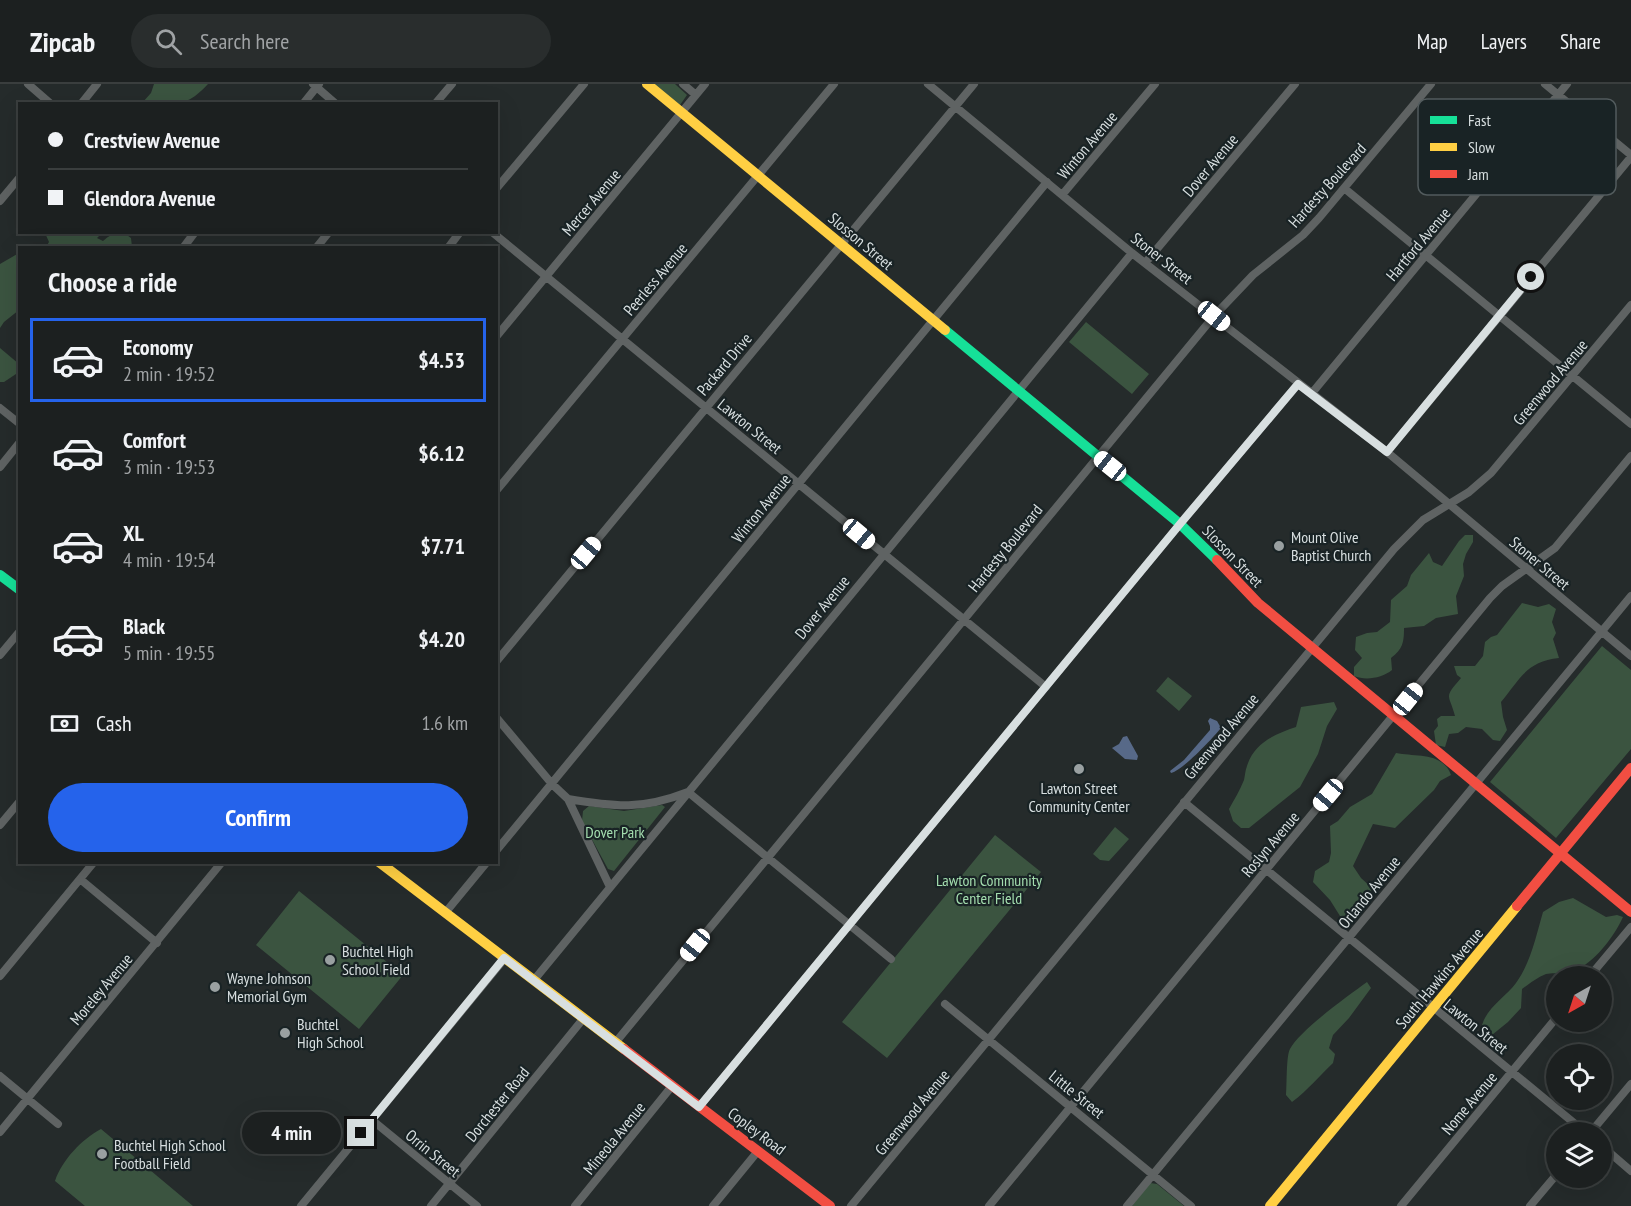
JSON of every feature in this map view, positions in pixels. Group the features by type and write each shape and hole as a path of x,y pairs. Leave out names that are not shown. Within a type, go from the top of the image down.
{"street":[{"path":"28,84 49,102"},
{"path":"83,102 97,84"},
{"path":"437,102 452,84"},
{"path":"498,187 584,84"},
{"name":"Slosson Street","path":"647,84 1180,524 1211,551 1241,587 1258,603 1631,912"},
{"path":"683,84 696,95"},
{"name":"Mercer Avenue","path":"498,335 705,84"},
{"name":"Peerless Avenue","path":"498,489 834,84"},
{"name":"Stoner Street","path":"928,84 1132,253 1387,452 1631,656"},
{"name":"Packard Drive","path":"498,660 974,84"},
{"name":"Winton Avenue","path":"1062,195 1155,84"},
{"name":"Dover Avenue","path":"1146,262 1295,84"},
{"path":"1545,84 1563,99"},
{"name":"Hartford Avenue","path":"1555,99 1567,84"},
{"path":"304,102 316,85 334,102"},
{"name":"Hardesty Boulevard","path":"615,1043 1214,316 1253,275 1303,235 1427,85"},
{"path":"1616,143 1631,156 1616,174"},
{"path":"0,201 18,179"},
{"name":"Winton Avenue","path":"498,849 1047,182"},
{"path":"1344,188 1631,424"},
{"name":"Hartford Avenue","path":"1312,393 1475,195"},
{"path":"1387,452 1599,195"},
{"path":"318,246 327,234"},
{"name":"Lawton Street","path":"494,234 1046,687"},
{"name":"Dover Avenue","path":"534,980 1132,253"},
{"name":"Greenwood Avenue","path":"850,1206 1184,801 1410,532 1448,504 1469,492 1491,473 1631,305"},
{"path":"699,1107 1298,384"},
{"path":"0,408 18,422"},
{"path":"0,467 18,444"},
{"name":"Roslyn Avenue","path":"989,1206 1490,598 1502,586 1559,543 1631,456"},
{"path":"0,575 18,588"},
{"name":"Orlando Avenue","path":"1127,1206 1631,596"},
{"path":"0,655 18,633"},
{"path":"498,719 552,784 568,799 610,887"},
{"name":"South Hawkins Avenue","path":"1270,1206 1631,768"},
{"path":"568,799 603,805 636,806 659,802 688,792 891,959"},
{"name":"Lawton Street","path":"1184,801 1573,1122"},
{"path":"0,825 18,803"},
{"path":"0,976 92,864"},
{"name":"Moreley Avenue","path":"0,1132 220,864"},
{"name":"Copley Road","path":"382,864 830,1206"},
{"path":"445,913 485,864"},
{"path":"80,879 157,943"},
{"path":"1598,966 1631,927"},
{"path":"301,1206 504,958"},
{"name":"Little Street","path":"945,1004 1191,1206"},
{"name":"Dorchester Road","path":"431,1206 583,1018"},
{"name":"Nome Avenue","path":"1401,1206 1546,1030"},
{"path":"0,1076 58,1124"},
{"path":"1599,1122 1631,1084"},
{"name":"Mineola Avenue","path":"575,1206 672,1086"},
{"name":"Orrin Street","path":"372,1120 477,1206"},
{"path":"713,1206 758,1151"},
{"path":"1612,1155 1631,1171"},
{"path":"1530,1206 1546,1187"}],"green space":[{"path":"154,84 208,84 192,98 182,102 143,102 151,93"},
{"path":"653,84 675,84 687,95 680,105"},
{"path":"45,234 101,234 97,238 103,241 113,234 124,234 131,238 132,246 47,246 49,242"},
{"path":"18,254 18,311 0,328 0,264"},
{"path":"1086,322 1149,374 1132,394 1069,342"},
{"path":"0,348 18,363 18,373 4,382 0,382"},
{"path":"1465,535 1473,535 1473,542 1466,554 1463,564 1464,576 1456,596 1458,614 1436,618 1424,626 1404,628 1402,645 1391,658 1392,670 1374,678 1354,676 1354,667 1362,658 1355,650 1356,637 1377,632 1390,622 1391,600 1407,586 1411,575 1429,553 1433,562 1442,566"},
{"path":"1522,603 1538,607 1549,604 1556,609 1552,622 1556,633 1553,639 1559,658 1539,663 1525,672 1501,702 1507,730 1500,741 1493,740 1482,729 1466,727 1458,733 1449,734 1445,747 1436,745 1434,731 1438,726 1437,719 1441,716 1455,716 1449,696 1461,678 1457,675 1454,666 1475,666 1483,656 1485,642 1497,635"},
{"path":"1602,646 1631,670 1631,749 1556,838 1490,782"},
{"path":"1168,677 1192,696 1179,711 1156,691"},
{"path":"1334,702 1337,709 1327,726 1318,754 1300,787 1249,828 1241,828 1233,821 1229,809 1244,780 1250,758 1255,751 1266,740 1296,727 1301,707"},
{"path":"1396,753 1435,759 1442,762 1451,775 1440,781 1434,790 1395,828 1373,824 1353,866 1372,888 1371,894 1362,910 1349,919 1340,916 1330,900 1313,882 1315,871 1329,862 1330,826 1338,821 1350,807 1372,794"},
{"name":"Dover Park","path":"662,805 665,807 614,871 608,869 582,821 583,811 589,806 624,811"},
{"path":"1115,827 1129,839 1109,861 1100,860 1093,854"},
{"name":"Lawton Community Center Field","path":"995,835 1041,872 887,1058 842,1022"},
{"name":"Buchtel High School Field","path":"299,891 403,975 359,1029 256,945"},
{"path":"1573,898 1606,917 1617,915 1623,917 1609,941 1589,962 1583,966 1546,966 1546,974 1522,989 1521,1008 1487,1039 1481,1033 1485,1018 1516,983 1526,966 1543,912 1559,902"},
{"path":"1367,982 1371,988 1333,1035 1329,1048 1335,1054 1333,1063 1292,1102 1286,1095 1287,1064 1290,1049 1295,1041 1337,1004"},
{"name":"Buchtel High School Football Field","path":"101,1129 193,1206 85,1206 55,1181 62,1165 73,1151"},
{"path":"1150,1183 1157,1184 1184,1206 1132,1206"}],"water":[{"path":"1210,718 1217,721 1221,728 1190,760 1171,773 1170,771 1184,760 1210,730 1208,721"},
{"path":"1127,736 1138,756 1137,760 1125,759 1112,748"}],"traffic: fast":[{"path":"945,330 1180,524 1217,560"},
{"path":"0,575 18,588"}],"traffic: slow":[{"path":"647,84 945,330"},
{"path":"382,864 624,1049"},
{"path":"1270,1206 1517,906"}],"traffic: jam":[{"path":"1217,560 1258,603 1631,912"},
{"path":"1517,906 1631,768"},
{"path":"624,1049 830,1206"}],"place":[{"name":"Mount Olive Baptist Church","path":"1279,546"},
{"name":"Lawton Street Community Center","path":"1079,769"},
{"name":"Buchtel High School Field","path":"330,960"},
{"name":"Wayne Johnson Memorial Gym","path":"215,987"},
{"name":"Buchtel High School","path":"285,1033"},
{"name":"Buchtel High School Football Field","path":"102,1154"}],"route":[{"path":"361,1133 504,958 699,1107 1298,384 1387,452 1531,277"}]}
